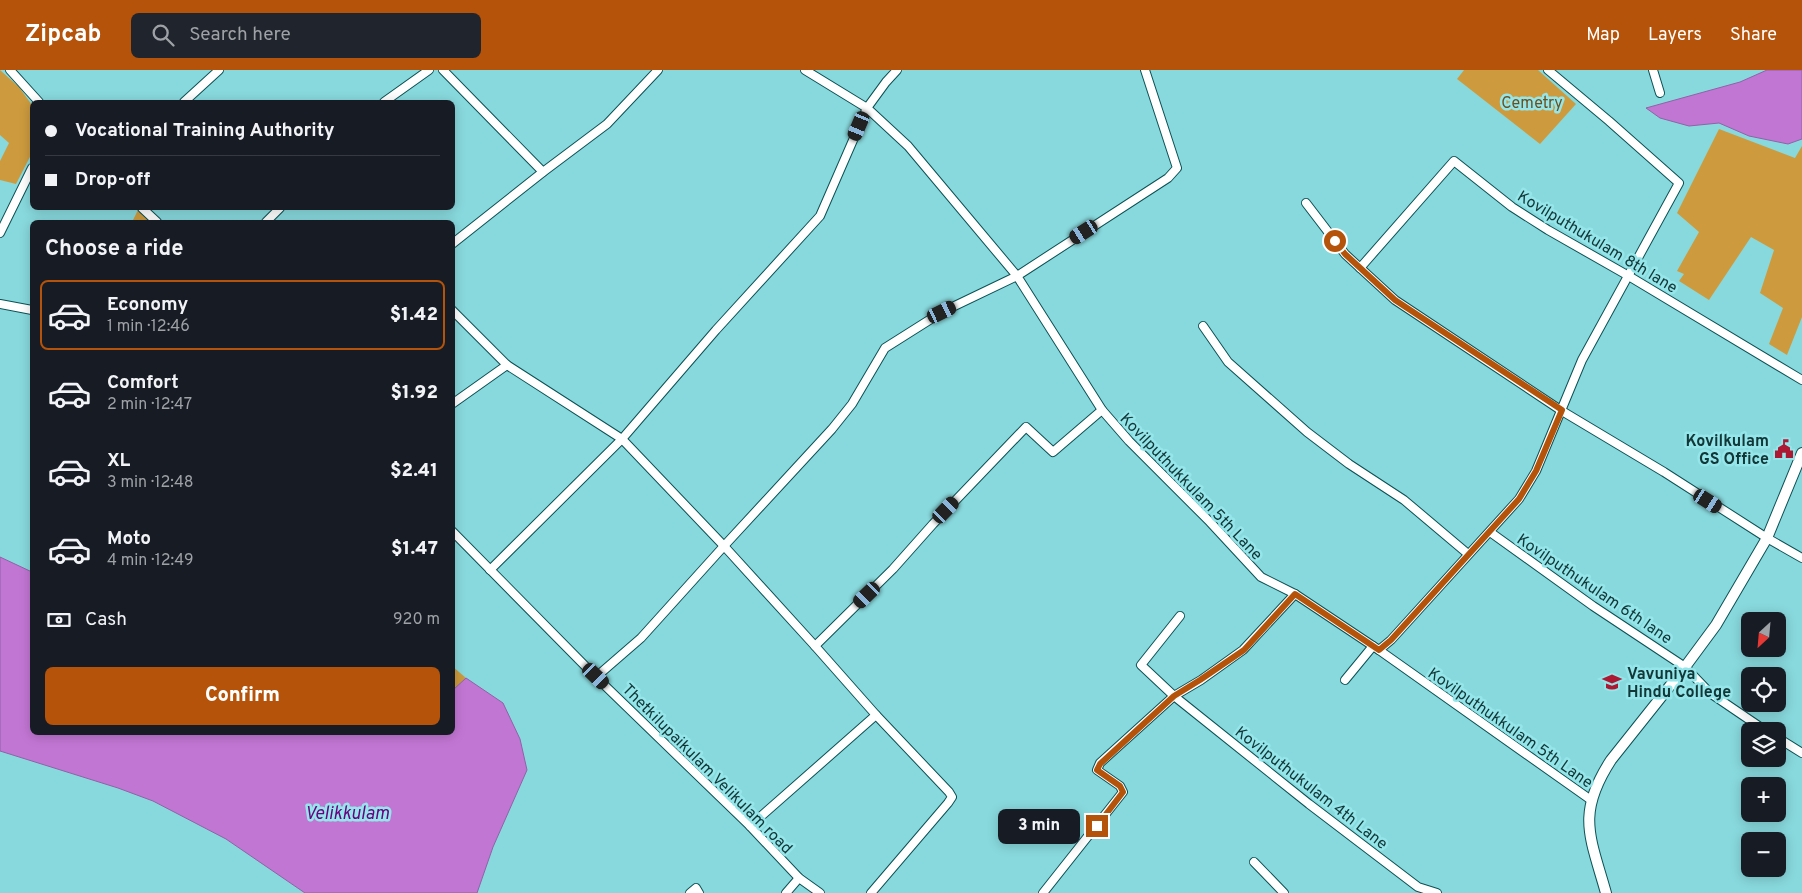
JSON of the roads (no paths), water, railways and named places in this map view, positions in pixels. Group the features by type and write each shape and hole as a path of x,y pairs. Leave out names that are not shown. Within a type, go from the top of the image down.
{"street":[{"path":"10,70 37,100"},
{"path":"186,100 219,70"},
{"path":"387,100 429,70"},
{"path":"443,70 543,172"},
{"path":"455,242 607,124 658,70"},
{"path":"805,70 867,108 908,146 1017,276 1102,410"},
{"path":"490,570 622,439 716,330 820,216 867,108 897,70"},
{"path":"596,676 641,638 832,429 852,404 885,348 942,312 1017,276 1168,178 1177,168 1145,70"},
{"path":"1345,680 1376,648 1391,640 1519,499 1536,471 1582,360 1679,183 1548,70"},
{"path":"1653,70 1660,93"},
{"name":"Kovilputhukulam 8th lane","path":"1360,268 1454,161 1512,207 1548,230 1628,275 1802,380"},
{"path":"0,233 30,172"},
{"path":"1306,203 1345,254 1395,300 1562,410 1802,558"},
{"path":"144,210 155,220"},
{"path":"268,220 278,210"},
{"path":"0,304 30,310"},
{"path":"455,313 507,365 622,439 724,546 876,715 949,792 952,797 948,803 871,893"},
{"path":"1203,326 1228,362 1307,432 1349,464 1404,500 1468,554"},
{"path":"455,402 507,365"},
{"name":"Kovilputhukkulam 5th Lane","path":"815,646 893,569 933,524 1026,427 1052,452 1102,410 1129,441 1210,522 1261,577 1295,594 1376,648 1591,800"},
{"path":"1606,893 1590,837 1588,818 1591,800 1602,774 1611,760 1686,667 1716,624 1767,538 1802,453"},
{"name":"Kovilputhukulam 6th lane","path":"1490,532 1593,606 1686,667 1710,693 1753,722"},
{"name":"Thetkilupaikulam Velikulam road","path":"455,534 596,676 750,826 799,878 820,893"},
{"path":"1042,893 1123,792 1120,786 1097,770 1100,764 1174,696 1244,650 1295,594"},
{"name":"Kovilputhukulam 4th Lane","path":"1180,616 1142,664 1174,696 1309,804 1418,887 1437,893"},
{"path":"750,826 876,715"},
{"path":"1786,743 1802,753"},
{"path":"1254,862 1284,893"},
{"path":"786,893 799,878"},
{"path":"1411,893 1418,887"},
{"path":"690,893 696,888 699,893"}],"water":[{"path":"1767,70 1802,70 1802,139 1788,144 1749,136 1719,123 1689,126 1660,118 1646,108 1740,82"},
{"name":"Velikkulam","path":"0,557 30,571 30,735 455,735 455,688 466,678 503,703 520,739 527,770 493,847 477,893 305,893 226,839 153,801 0,751"}],"place":[{"name":"Kovilkulam GS Office","path":"1784,449"},
{"name":"Vavuniya Hindu College","path":"1612,682"}],"park label":[{"name":"Cemetry","path":"1532,102"}]}
